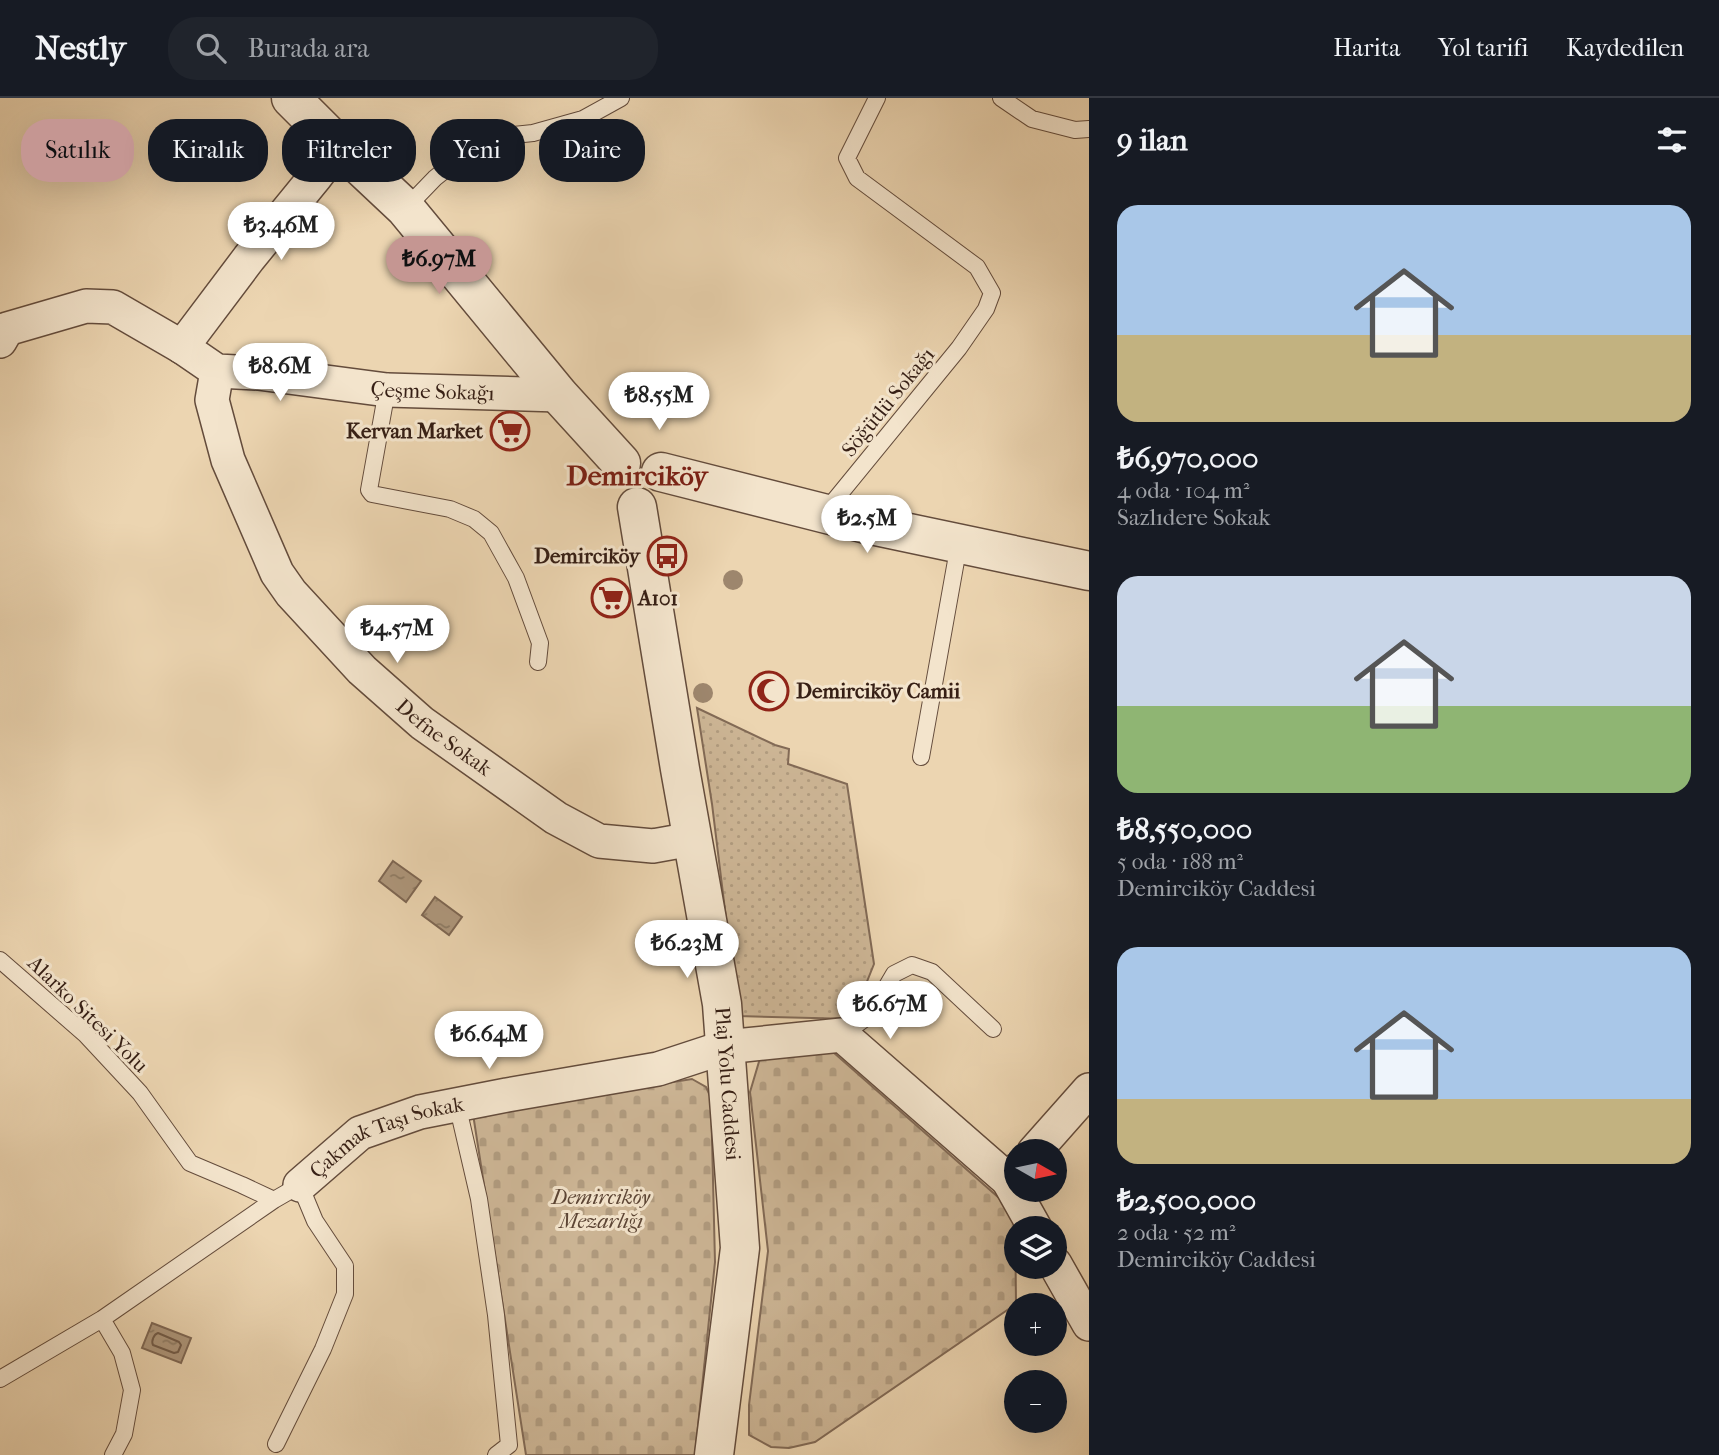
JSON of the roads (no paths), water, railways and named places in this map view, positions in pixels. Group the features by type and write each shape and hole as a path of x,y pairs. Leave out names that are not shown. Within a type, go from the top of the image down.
{"street":[{"path":"291,98 312,119"},
{"path":"182,347 248,258 311,182"},
{"path":"377,182 405,208 559,395 621,463"},
{"path":"0,341 7,329 86,306 113,307 217,371"},
{"name":"Çeşme Sokağı","path":"217,371 258,373 387,390 559,395"},
{"name":"Defne Sokak","path":"217,371 212,400 228,460 277,573 291,593 362,670 422,723 556,818 599,841 653,846 692,839"},
{"path":"635,457 643,457 657,465 661,472 663,480 659,496 645,506 628,505 615,494 613,477 621,463 635,457"},
{"path":"661,472 823,514 1089,571"},
{"name":"Plaj Yolu Caddesi","path":"637,507 722,1004 740,1248 714,1455"},
{"path":"842,1035 1004,1168"},
{"name":"Çakmak Taşı Sokak","path":"287,1192 360,1133 420,1112 658,1069 725,1047 842,1035"},
{"path":"1046,1139 1089,1090"},
{"path":"1064,1279 1089,1324"}],"lane":[{"path":"405,208 435,178 485,138 533,133 583,119 621,98"},
{"name":"Söğütlü Sokağı","path":"823,514 959,348 986,310 992,293 977,267 857,178 847,158 877,98"},
{"path":"1001,98 1032,119 1075,130 1089,129"},
{"path":"387,390 369,489 372,494 450,509 474,519 491,533 516,578 540,643 538,662"},
{"path":"921,757 959,544"},
{"name":"Alarko Sitesi Yolu","path":"0,960 86,1035 140,1093 190,1163 242,1185 287,1192"},
{"path":"842,1035 870,1016 894,974 912,965 932,972 993,1029"},
{"path":"457,1104 479,1199 496,1315 505,1452"},
{"path":"0,1379 102,1319 287,1192 315,1220 345,1266 345,1294 323,1349 276,1444"},
{"path":"102,1319 122,1353 132,1390 124,1434 113,1455"}],"water":[{"path":"393,861 421,881 406,902 379,881"},
{"path":"435,897 462,917 449,935 422,915"},
{"path":"152,1323 191,1338 181,1363 142,1348"}],"place":[{"name":"Kervan Market","path":"510,431"},
{"name":"Demirciköy","path":"667,556"},
{"name":"A101","path":"611,598"},
{"name":"Demirciköy Camii","path":"769,691"}],"district":[{"name":"Demirciköy","path":"637,475"}],"park label":[{"name":"Demirciköy Mezarlığı","path":"601,1209"}]}
